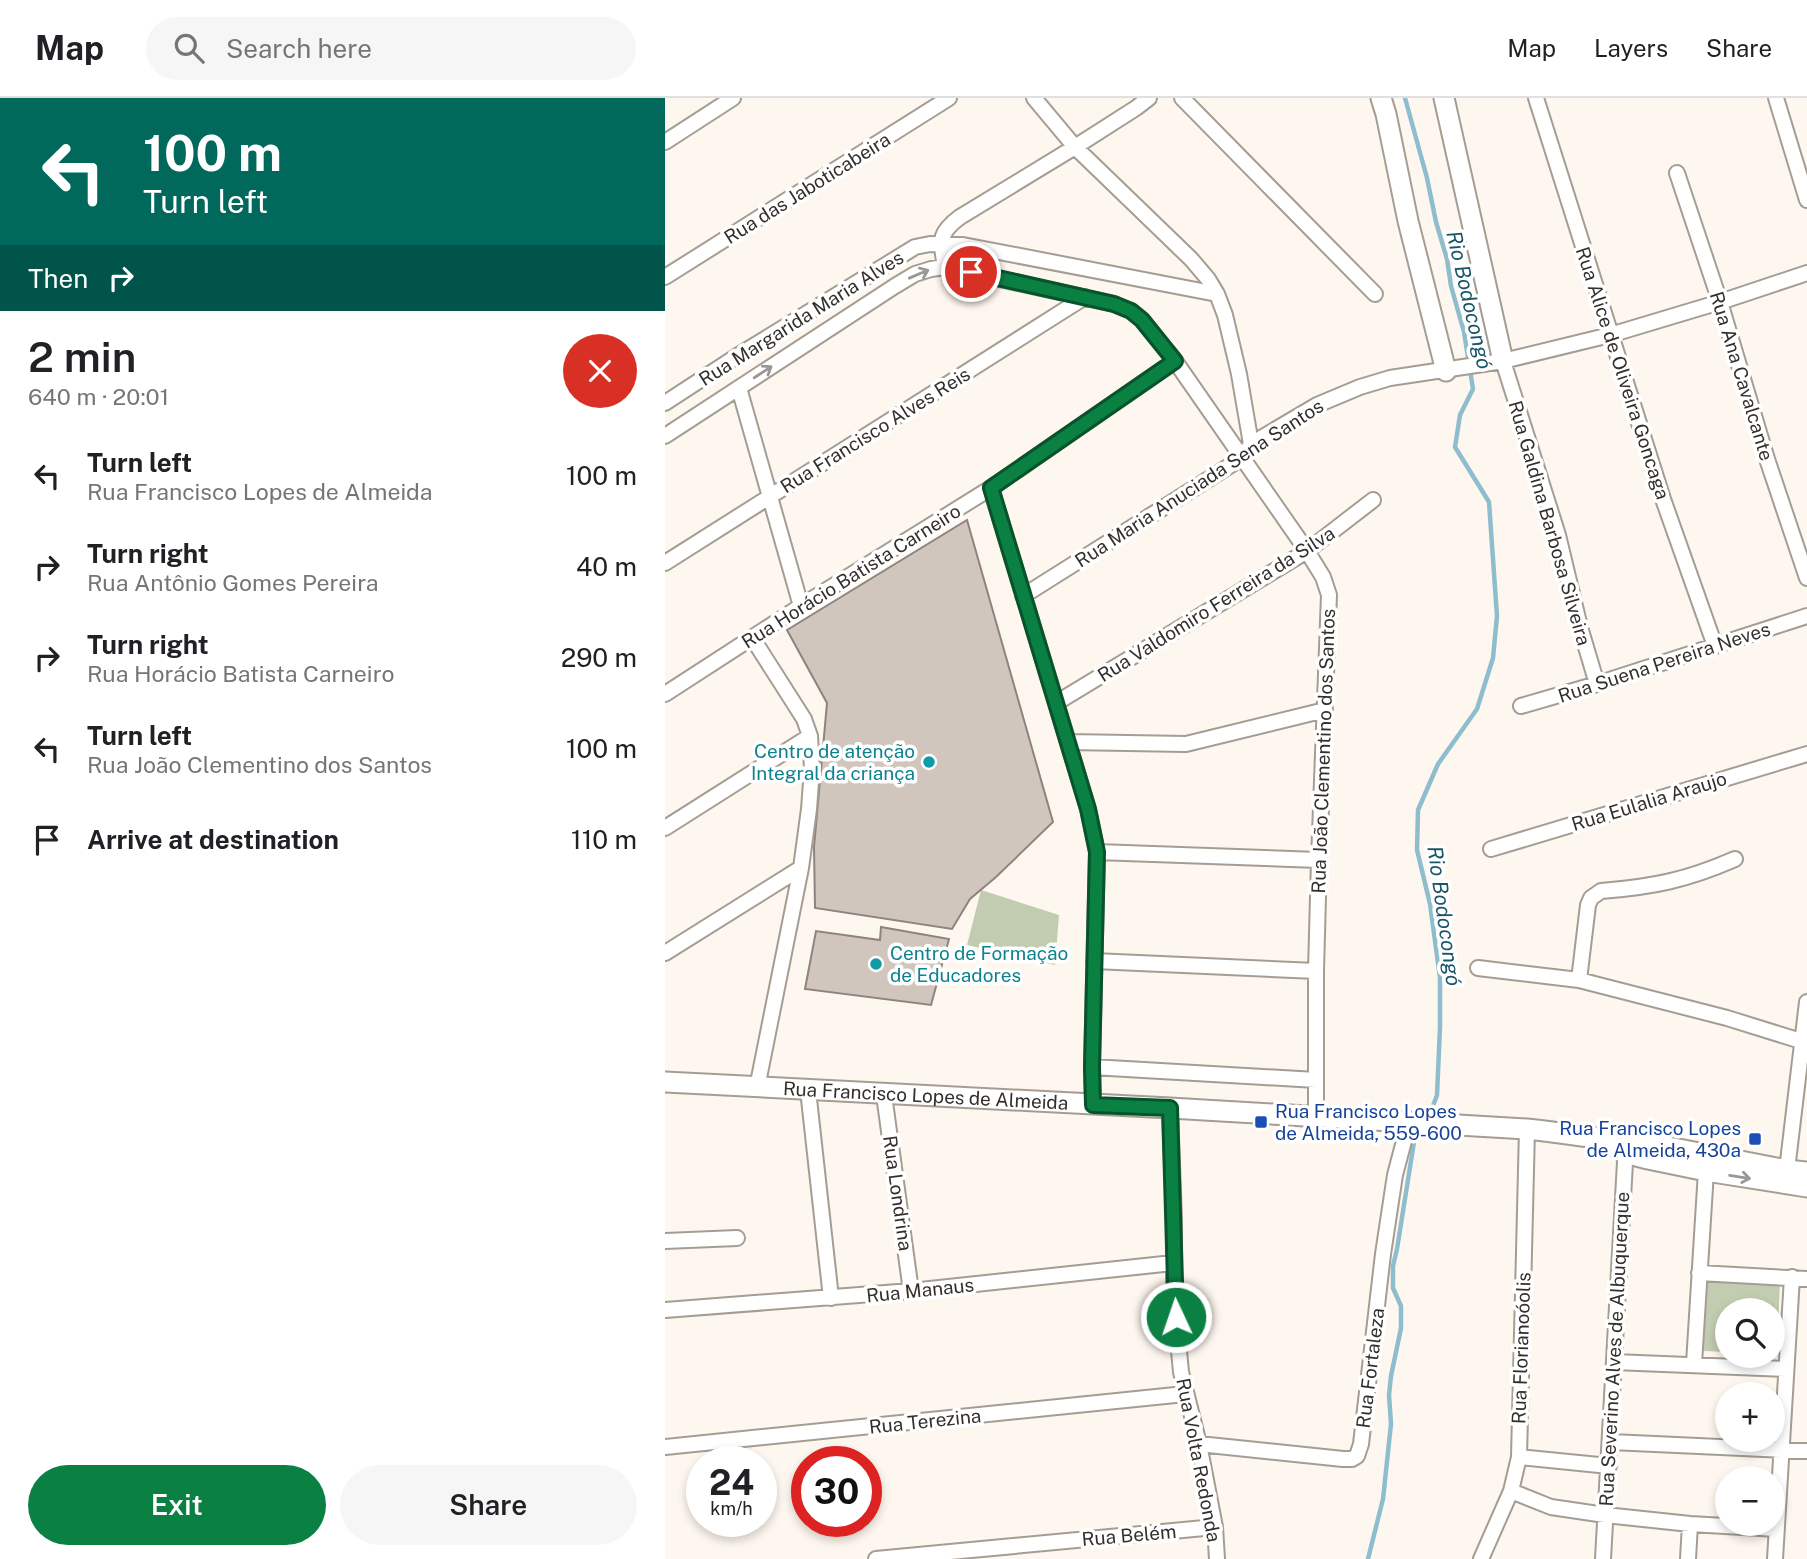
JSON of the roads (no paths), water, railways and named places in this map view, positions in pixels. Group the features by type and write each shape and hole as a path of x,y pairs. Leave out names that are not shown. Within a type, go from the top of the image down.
{"main road":[{"path":"1381,98 1408,221 1449,371"},
{"path":"1444,98 1496,363"},
{"name":"Rua Francisco Lopes de Almeida","path":"665,1082 1527,1129 1604,1140 1706,1171 1807,1186"},
{"name":"Rua Francisco Lopes de Almeida","path":"1626,1146 1807,1172"}],"street":[{"path":"665,142 733,98"},
{"name":"Rua das Jaboticabeira","path":"665,277 949,98"},
{"path":"1034,98 1075,147 1191,259 1208,279 1225,315 1251,444"},
{"path":"946,267 942,243 943,233 948,226 1149,98"},
{"path":"1182,98 1375,294"},
{"name":"Rua Alice de Oliveira Goncaga","path":"1536,98 1663,499 1715,646"},
{"path":"1776,98 1807,200"},
{"name":"Rua Ana Cavalcante","path":"1677,173 1807,578"},
{"name":"Rua Margarida Maria Alves","path":"665,402 915,247 930,244 963,244 1217,294"},
{"name":"Rua João Clementino dos Santos","path":"895,286 915,274 946,267 1114,304 1131,311 1142,320 1175,361 1324,577 1329,595 1318,860 1316,1118"},
{"name":"Rua Maria Anuciada Sena Santos","path":"1023,596 1242,458 1251,444 1317,405 1343,393 1390,378 1496,363 1610,335 1807,273"},
{"name":"Rua Margarida Maria Alves","path":"665,436 895,286"},
{"name":"Rua Francisco Alves Reis","path":"665,563 1084,297"},
{"name":"Rua Horácio Batista Carneiro","path":"665,694 991,488 1175,361"},
{"name":"Rua Galdina Barbosa Silveira","path":"1496,363 1558,535 1597,684"},
{"path":"739,388 801,606"},
{"path":"991,488 1069,742 1097,852 1093,1105"},
{"name":"Rua Valdomiro Ferreira da Silva","path":"1056,703 1307,551 1373,500"},
{"name":"Rua Suena Pereira Neves","path":"1521,706 1807,616"},
{"path":"753,639 804,719 810,736 812,768 801,868 757,1088"},
{"path":"1069,742 1186,744 1325,710"},
{"path":"665,828 810,736"},
{"name":"Rua Eulalia Araujo","path":"1491,849 1807,754"},
{"path":"1097,852 1318,860"},
{"path":"1579,980 1591,898 1601,891 1665,884 1689,878 1735,859"},
{"path":"665,953 801,868"},
{"path":"1094,961 1316,971"},
{"path":"1478,968 1579,980 1727,1018 1801,1041"},
{"path":"1787,1170 1807,1002"},
{"path":"1092,1067 1316,1080"},
{"path":"808,1090 831,1298"},
{"name":"Rua Londrina","path":"884,1095 911,1291"},
{"name":"Rua Volta Redonda","path":"1170,1108 1177,1337 1185,1394 1199,1444 1215,1527 1217,1559"},
{"name":"Rua Fortaleza","path":"1199,1444 1343,1459 1357,1456 1361,1444 1393,1188 1402,1145 1417,1123"},
{"name":"Rua Florianoóolis","path":"1481,1559 1511,1491 1518,1457 1527,1129"},
{"name":"Rua Severino Alves de Albuquerque","path":"1603,1559 1626,1146"},
{"path":"1694,1364 1706,1171"},
{"path":"665,1241 737,1238"},
{"name":"Rua Manaus","path":"665,1310 911,1291 1174,1263"},
{"path":"1699,1273 1800,1278 1785,1385"},
{"path":"1614,1362 1786,1369"},
{"name":"Rua Terezina","path":"665,1447 1185,1394"},
{"path":"1611,1442 1715,1446"},
{"path":"1785,1448 1807,1451"},
{"path":"1518,1457 1609,1466"},
{"path":"1511,1491 1551,1507 1715,1526"},
{"path":"1688,1559 1690,1524"},
{"name":"Rua Belém","path":"877,1559 1215,1527"},
{"path":"1775,1559 1777,1536"}],"waterway":[{"name":"Rio Bodocongó","path":"1405,98 1464,332 1473,389 1460,415 1455,447 1489,502 1497,616 1493,658 1477,709 1438,764 1418,810 1417,850 1430,904 1440,978 1437,1095 1429,1117"},
{"name":"Rio Bodocongó","path":"1368,1559 1383,1499 1391,1424 1389,1395 1401,1328 1401,1306 1393,1288 1393,1266 1414,1142 1423,1127"}],"place":[{"name":"Centro de atenção Integral da criança","path":"929,762"},
{"name":"Centro de Formação de Educadores","path":"876,964"},
{"name":"Rua Francisco Lopes de Almeida, 559-600","path":"1261,1122"},
{"name":"Rua Francisco Lopes de Almeida, 430a","path":"1755,1139"}]}
